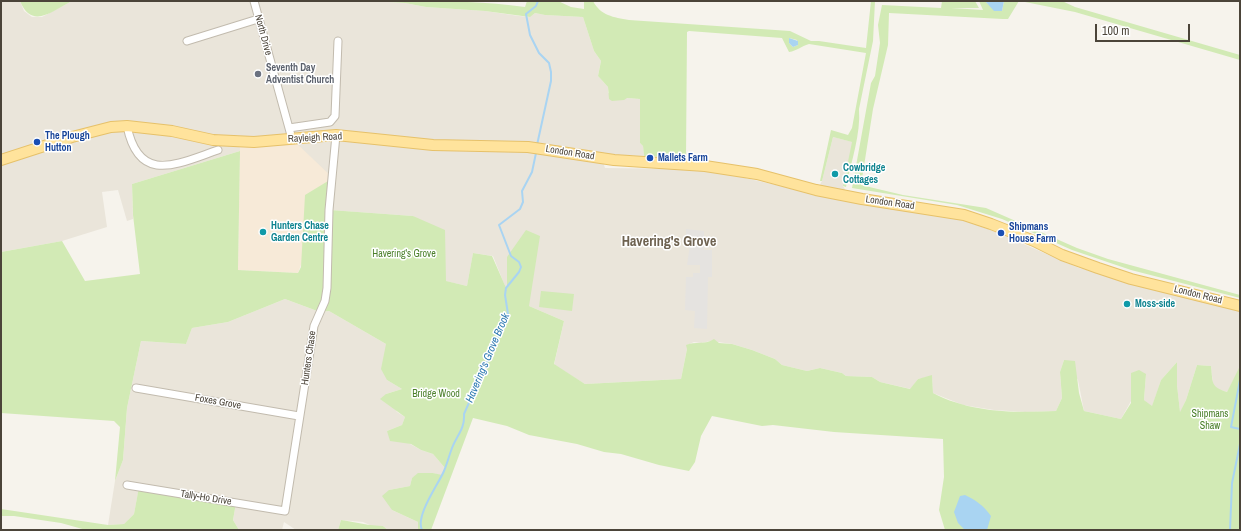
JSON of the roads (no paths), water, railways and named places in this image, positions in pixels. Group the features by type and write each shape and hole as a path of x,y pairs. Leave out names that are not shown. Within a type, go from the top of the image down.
{"main road":[{"name":"Rayleigh Road","path":"1,160 72,137 111,127 127,126 172,131 213,140 254,142 336,135 433,145 528,147"},
{"name":"London Road","path":"528,147 614,160 697,166 757,174 847,196 964,215 1034,241 1062,255 1098,268 1132,279 1240,306"}],"street":[{"name":"North Drive","path":"254,1 292,139"},
{"path":"187,41 258,19"},
{"name":"Rayleigh Road","path":"289,128 330,122 335,116 338,41"},
{"path":"127,126 130,142 135,150 152,164 165,167 218,150"},
{"name":"Hunters Chase","path":"285,511 314,326 325,301 327,288 329,210 336,135"},
{"name":"Foxes Grove","path":"136,388 300,416"},
{"name":"Tally-Ho Drive","path":"127,485 285,511"}],"water":[{"path":"985,1 1004,1 1002,11 994,11"},
{"path":"789,38 798,41 798,45 793,47 789,43"},
{"path":"965,495 980,504 991,516 987,530 965,530 958,523 954,512 960,496"}],"waterway":[{"name":"Havering's Grove Brook","path":"537,145 551,81 549,63 539,53 530,35 526,14 536,6 538,1"},
{"name":"Havering's Grove Brook","path":"422,530 421,524 424,509 444,471 452,448 462,428 464,414 508,314 505,295 506,288 519,272 521,267 519,262 511,256 499,225 520,209 523,202 522,191 532,172 536,153"},
{"path":"1240,380 1231,427 1240,429"},
{"path":"1230,530 1232,483 1240,444"}],"place":[{"name":"Seventh Day Adventist Church","path":"258,74"},
{"name":"The Plough Hutton","path":"37,142"},
{"name":"Mallets Farm","path":"650,158"},
{"name":"Cowbridge Cottages","path":"835,174"},
{"name":"Hunters Chase Garden Centre","path":"263,232"},
{"name":"Shipmans House Farm","path":"1001,233"},
{"name":"Moss-side","path":"1127,304"}],"district":[{"name":"Havering's Grove","path":"669,242"}],"park label":[{"name":"Bridge Wood","path":"436,394"},
{"name":"Shipmans Shaw","path":"1210,420"}]}
